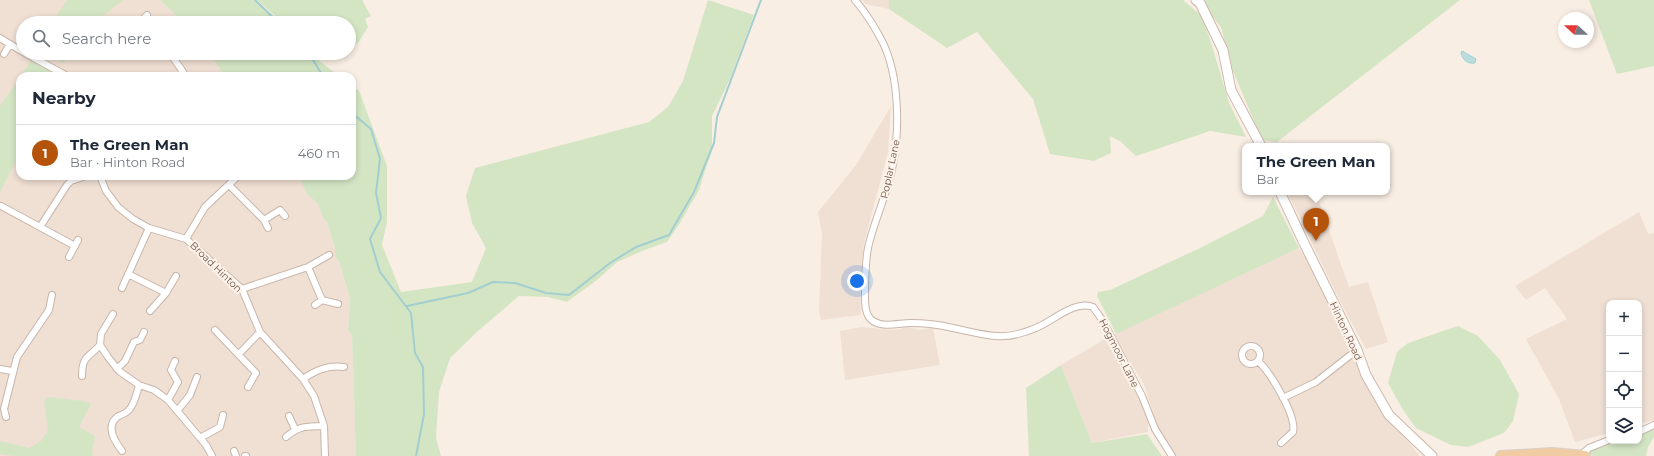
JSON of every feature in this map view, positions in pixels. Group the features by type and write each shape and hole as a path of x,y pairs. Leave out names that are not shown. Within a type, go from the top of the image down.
{"main road":[{"path":"1501,456 1552,453 1583,456"}],"street":[{"name":"Poplar Lane","path":"855,0 867,14 884,44 893,77 898,123 893,165 887,190 868,249 865,271 865,304 868,316 871,320"},
{"path":"1196,0 1200,3 1223,50 1231,90 1259,143"},
{"path":"0,38 16,47"},
{"path":"4,54 10,44"},
{"path":"38,60 60,72"},
{"path":"174,60 181,72"},
{"path":"40,227 62,191 71,182 76,180"},
{"name":"Broad Hinton","path":"102,180 106,191 118,207 133,219 149,228 186,239 242,289 260,332 303,379 314,396 324,426 325,456"},
{"path":"186,239 205,207 234,180"},
{"path":"229,185 264,220 268,228"},
{"name":"Hinton Road","path":"1281,195 1357,350 1366,375 1388,415 1432,456"},
{"path":"1,206 75,246"},
{"path":"264,220 280,210 285,216"},
{"path":"122,288 149,228"},
{"path":"69,257 78,240"},
{"path":"242,289 308,267 329,255"},
{"path":"308,267 322,300"},
{"path":"128,274 166,293"},
{"path":"150,311 166,293 176,276"},
{"path":"6,417 4,409 12,371 17,357 49,310 52,295"},
{"path":"322,300 338,304"},
{"path":"315,306 322,300"},
{"name":"Hogmoor Lane","path":"871,320 881,324 928,324 993,336 1005,336 1016,335 1039,327 1068,311 1083,306 1093,308 1103,321 1142,396 1156,429 1172,456"},
{"path":"113,314 101,334 100,345 117,369 139,385 154,390 168,400 200,438 212,456"},
{"path":"215,330 256,373 248,387"},
{"path":"117,369 125,361 134,342 140,340 144,332"},
{"path":"239,354 260,332"},
{"path":"82,376 82,368 87,356 100,345"},
{"path":"1283,398 1316,382 1357,350"},
{"path":"168,400 178,382 171,370 175,361"},
{"path":"1258,361 1266,367 1283,398 1294,428 1291,435 1281,443"},
{"path":"303,379 315,371 334,366 344,367"},
{"path":"0,369 12,371"},
{"path":"178,411 190,395 197,377"},
{"path":"122,452 113,440 111,429 116,418 128,411 132,405 139,385"},
{"path":"200,438 220,427 223,415"},
{"path":"289,416 295,429"},
{"path":"1642,431 1654,425"},
{"path":"286,438 295,429 302,427 324,426"},
{"path":"1583,456 1588,448 1606,441"}],"shaded area":[{"path":"0,0 160,0 176,16 16,16 16,60 213,60 222,72 16,72 16,180 301,180 306,193 318,204 324,220 327,222 350,299 348,331 352,334 356,456 0,456"},
{"path":"862,0 889,0 889,9 865,4"},
{"path":"891,106 888,152 864,243 860,282 861,315 821,320 819,312 822,233 818,212 856,165"},
{"path":"1288,195 1317,195 1349,287 1368,282 1388,342 1366,349 1341,303"},
{"path":"1639,212 1648,234 1654,233 1654,420 1642,423 1642,300 1606,300 1606,434 1575,442 1559,399 1526,339 1567,319 1545,288 1526,300 1515,286"},
{"path":"1299,248 1308,261 1382,410 1420,456 1177,456 1158,428 1144,384 1113,335"},
{"path":"861,327 894,330 908,327 919,330 933,328 940,365 845,380 840,331"},
{"path":"1105,339 1148,412 1148,432 1092,443 1061,365"}],"green space":[{"path":"67,0 123,0 103,16 57,16"},
{"path":"160,0 256,0 273,16 176,16"},
{"path":"257,0 362,0 371,16 365,19 368,27 356,44 356,16 275,16"},
{"path":"708,0 754,15 730,79 712,116 712,149 699,190 667,242 617,262 597,280 567,302 548,297 519,296 479,330 450,358 439,392 436,438 441,456 356,456 352,334 348,331 350,299 327,222 324,220 318,204 306,193 301,180 356,180 356,89 359,91 387,166 387,222 382,245 401,292 472,282 486,248 472,223 466,196 475,168 649,122 668,107 683,81"},
{"path":"889,0 1183,0 1202,16 1229,103 1246,137 1210,131 1136,156 1120,141 1110,136 1111,153 1094,161 1050,154 1033,99 977,32 947,48 889,9"},
{"path":"1198,0 1460,0 1277,142 1262,140 1233,71 1221,27"},
{"path":"1589,0 1654,0 1654,66 1617,74"},
{"path":"59,60 66,60 64,63"},
{"path":"213,60 318,60 334,72 222,72"},
{"path":"31,61 59,72 23,72"},
{"path":"16,83 16,161 0,192 0,106"},
{"path":"1273,197 1299,248 1116,334 1097,296 1098,292 1110,290 1200,248 1263,216"},
{"path":"1458,326 1478,336 1500,360 1519,394 1513,421 1504,433 1468,447 1451,445 1416,428 1403,410 1388,383 1397,352 1408,343"},
{"path":"1061,365 1092,443 1147,434 1162,456 1029,456 1026,388"},
{"path":"48,397 91,403 79,427 95,436 92,450 93,456 13,456 0,454 0,441 29,448 41,441 48,431 44,401"},
{"path":"1654,426 1654,437 1648,447 1646,456 1593,456 1583,453 1607,444 1642,444 1642,431"}],"water":[{"path":"1462,51 1476,59 1475,63 1470,63 1464,60 1461,53"}],"waterway":[{"path":"255,0 272,16"},
{"path":"407,306 468,293 493,282 515,283 546,293 569,295 610,263 636,247 669,235 694,192 714,143 717,117 761,0"},
{"path":"313,60 320,72"},
{"path":"356,116 371,129 380,159 376,193 381,218 370,239 380,272 411,313 415,353 423,367 424,414 416,456"}],"place":[{"name":"The Green Man","path":"1316,241"}]}
